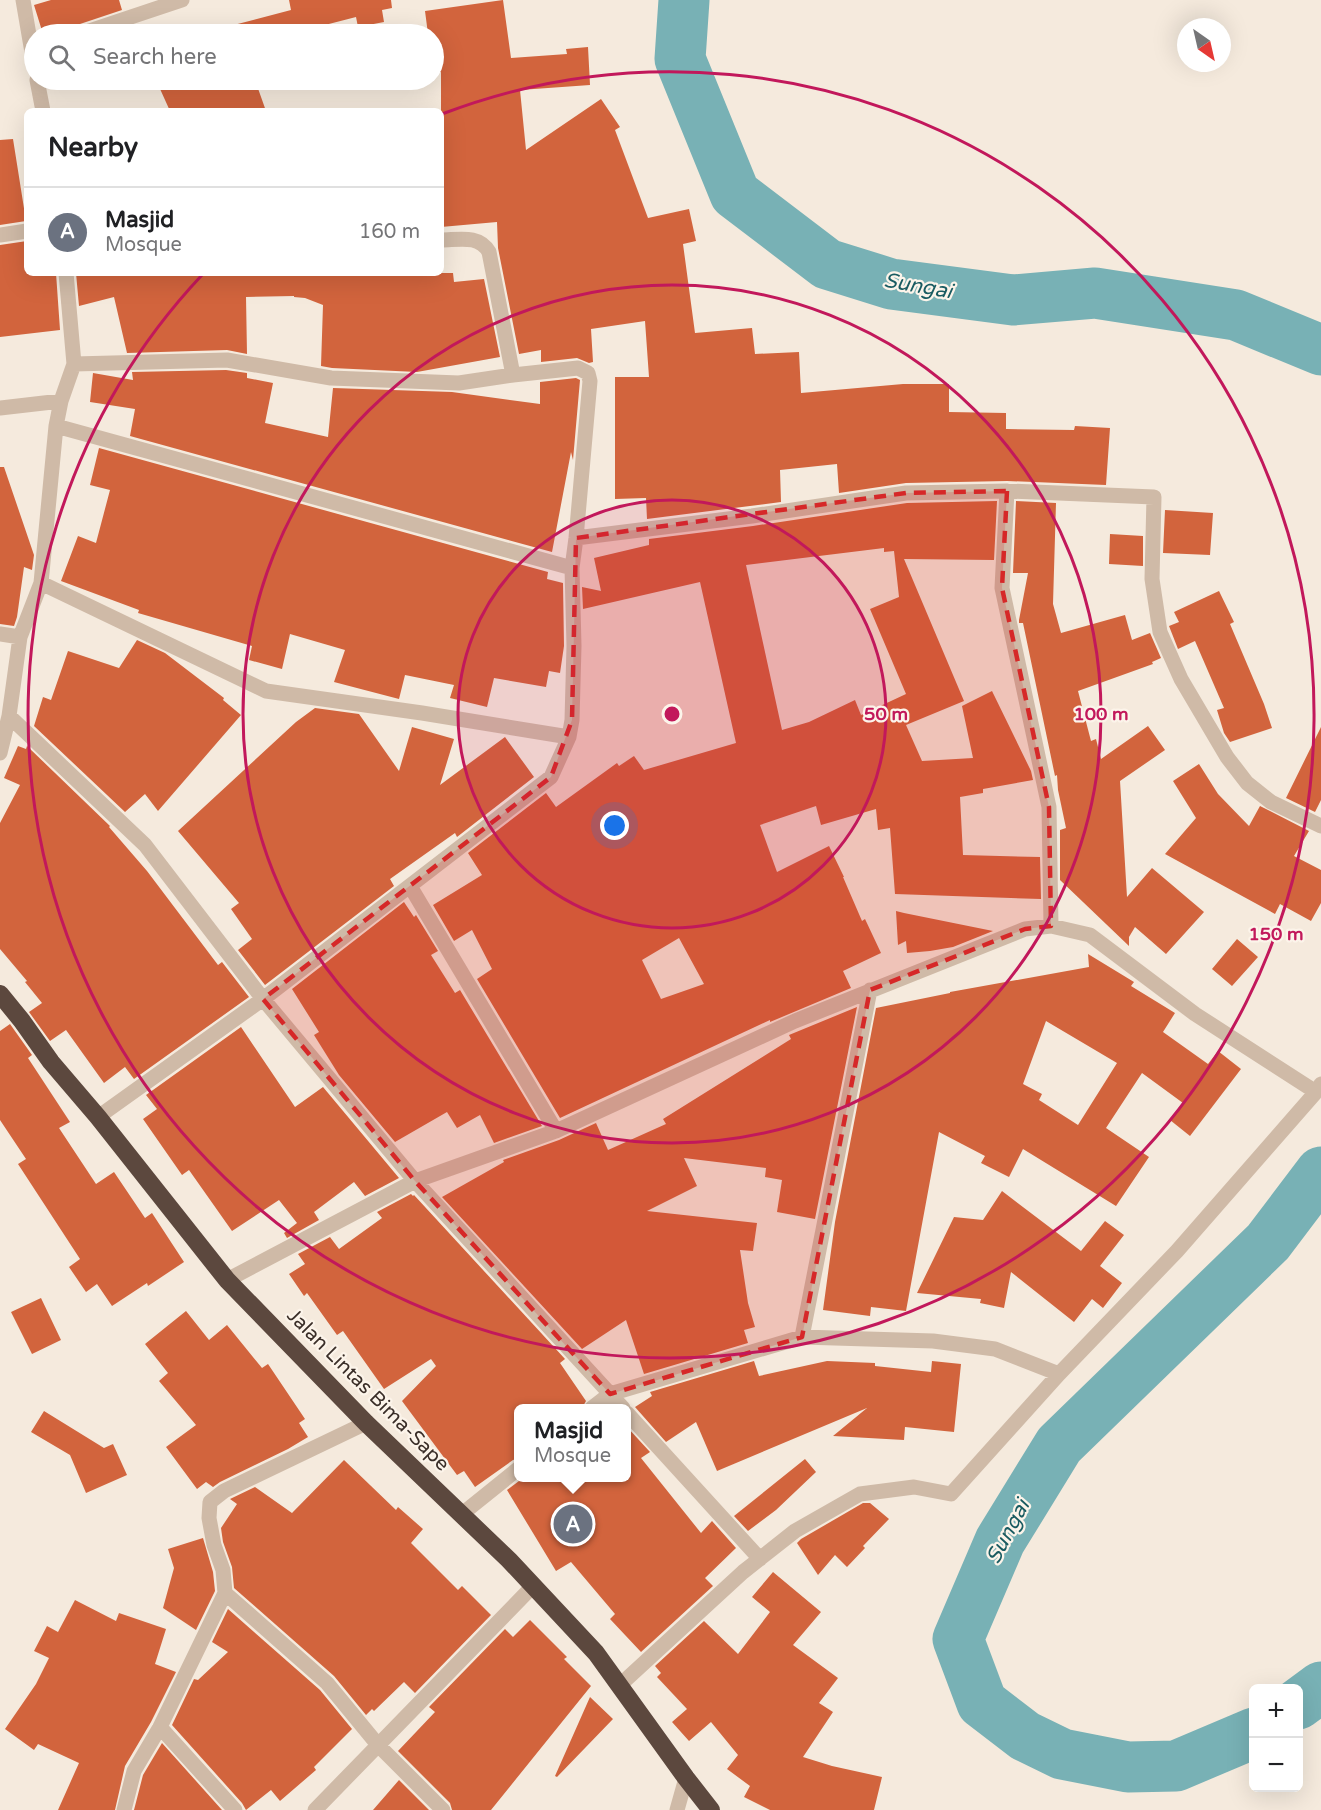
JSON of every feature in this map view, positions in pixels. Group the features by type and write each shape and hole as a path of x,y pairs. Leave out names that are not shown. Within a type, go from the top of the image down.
{"highway":[{"name":"Jalan Lintas Bima-Sape","path":"0,994 51,1062 98,1117 227,1280 366,1423 509,1560 596,1653 711,1810"}],"street":[{"path":"23,0 28,24"},
{"path":"110,24 182,0"},
{"path":"39,90 42,108"},
{"path":"0,236 24,232"},
{"path":"444,240 475,240 484,243 489,252 513,375"},
{"path":"0,753 9,716 20,637 41,583 56,426 61,401 74,364 66,276"},
{"path":"74,364 227,360 332,378 459,383 578,368 588,373 590,381 572,568 574,646 572,720 569,737 551,777 263,999 98,1117"},
{"path":"0,408 61,401"},
{"path":"56,426 572,568"},
{"path":"576,538 752,516 906,493 1007,491 1154,497 1152,579 1160,632 1181,679 1227,757 1247,783 1271,802 1321,826"},
{"path":"1007,491 1002,588 1049,807 1051,926"},
{"path":"41,583 266,691 569,737"},
{"path":"0,634 20,637"},
{"path":"9,716 145,844 263,999 415,1181 619,1404"},
{"path":"410,886 556,1131"},
{"path":"227,1280 415,1181 556,1131 795,1021 1025,929 1051,926 1090,935 1196,1014 1319,1088 1177,1251 1059,1374 951,1494 914,1487 860,1494 795,1532 743,1572 620,1685"},
{"path":"802,1337 870,990"},
{"path":"597,1404 610,1394 802,1337 933,1341 995,1349 1059,1374"},
{"path":"631,1417 760,1559"},
{"path":"124,1810 134,1771 160,1727 225,1593 223,1570 214,1545 209,1518 210,1502 224,1491 366,1423"},
{"path":"462,1515 514,1472"},
{"path":"315,1810 533,1586"},
{"path":"225,1593 327,1683 378,1745 443,1810"},
{"path":"160,1727 235,1810"},
{"path":"677,1810 686,1778"}],"highlighted area":[{"path":"1007,491 1002,588 1049,807 1051,926 1025,929 870,990 802,1337 610,1394 415,1181 263,999 551,777 572,720 576,538 906,493"}],"building":[{"path":"51,0 119,0 122,10 80,24 40,24 34,5"},
{"path":"289,0 391,0 392,8 382,10 384,22 374,24 357,24 356,17 329,24 237,24 291,10"},
{"path":"503,0 511,58 567,54 566,49 588,47 590,85 520,90 526,150 601,99 620,127 615,130 648,218 689,209 696,241 683,244 695,333 752,328 755,354 799,352 801,393 903,384 949,384 949,412 1006,413 1006,429 1074,430 1075,426 1110,428 1106,485 1007,481 906,483 839,493 837,464 780,470 781,502 647,519 646,498 615,499 615,377 649,377 645,321 591,329 593,362 589,363 577,358 541,362 541,350 519,354 498,248 497,222 444,227 444,108 441,108 441,90 444,90 444,24 427,24 425,11"},
{"path":"161,90 259,90 265,108 169,108"},
{"path":"13,139 24,221 0,225 0,140"},
{"path":"24,241 24,276 56,276 60,330 0,337 0,245"},
{"path":"444,273 453,273 454,282 484,279 500,357 417,372 321,366 323,305 294,296 246,297 247,354 227,350 127,353 114,297 79,306 76,276 444,276"},
{"path":"226,370 247,373 247,378 273,383 265,423 328,437 333,388 452,392 540,404 540,382 576,378 580,380 573,460 571,452 552,552 130,436 135,409 90,402 93,373 133,380 132,372"},
{"path":"99,448 548,572 547,579 563,583 564,646 560,673 549,671 546,687 494,678 487,707 450,698 454,685 405,675 399,699 334,682 345,650 290,634 282,669 249,660 252,646 138,613 139,610 61,581 78,536 96,543 110,490 90,485"},
{"path":"0,467 4,467 34,555 32,570 24,567 14,626 0,624"},
{"path":"997,501 994,560 904,559 964,701 906,725 922,761 973,758 962,706 992,691 1031,771 1033,780 983,789 983,793 960,797 963,855 1040,857 1041,899 895,894 890,828 878,830 876,809 821,825 816,806 760,825 777,872 829,846 862,921 865,919 881,953 843,971 851,988 770,1022 770,1020 560,1118 477,979 492,969 472,930 454,941 433,905 482,875 468,853 546,793 556,807 617,763 619,766 634,756 644,770 736,743 700,582 583,609 582,587 601,591 594,558 649,545 649,539 907,503","holes":["884,548 884,552 894,551 899,597 870,609 906,694 861,715 855,700 809,722 782,730 746,565","679,938 704,984 661,999 642,960"]},
{"path":"1016,501 1056,503 1053,604 1061,633 1125,615 1132,640 1150,633 1161,658 1152,662 1153,664 1078,691 1091,741 1096,739 1101,759 1148,726 1165,750 1120,781 1127,897 1152,868 1204,912 1166,954 1135,927 1129,937 1129,946 1060,880 1060,830 1066,828 1057,775 1055,776 1023,623 1019,623 1028,573 1013,573"},
{"path":"1165,510 1213,513 1210,555 1163,553"},
{"path":"1110,534 1143,536 1143,566 1109,564"},
{"path":"1219,591 1234,622 1230,624 1272,728 1230,742 1224,733 1217,710 1224,708 1195,641 1178,649 1169,626 1179,622 1174,612"},
{"path":"137,640 165,653 224,698 223,700 241,715 158,811 145,794 125,812 34,726 43,697 51,700 68,651 119,668"},
{"path":"315,708 359,714 399,771 412,727 454,739 440,785 505,737 534,777 457,837 455,833 390,879 394,886 265,985 238,950 252,939 231,909 239,903 178,831 296,722"},
{"path":"1321,727 1321,800 1315,812 1286,798"},
{"path":"18,746 26,749 27,746 110,826 218,965 222,962 249,997 134,1079 125,1067 104,1083 66,1030 50,1041 29,1012 42,1003 0,949 0,823 20,785 4,778"},
{"path":"1199,764 1218,794 1249,826 1260,806 1309,831 1294,856 1321,870 1321,903 1311,921 1280,904 1275,914 1165,854 1196,818 1173,781"},
{"path":"404,902 414,917 416,915 438,951 431,955 455,993 460,990 542,1126 494,1143 480,1115 457,1128 447,1112 395,1142 339,1075 314,1035 319,1032 292,989"},
{"path":"896,911 993,931 953,947 907,953 906,941 898,945"},
{"path":"1237,939 1258,957 1232,986 1212,969"},
{"path":"1088,954 1134,982 1131,986 1175,1013 1163,1032 1208,1064 1218,1051 1241,1069 1190,1136 1170,1120 1183,1103 1142,1073 1106,1128 1149,1157 1116,1206 1023,1149 1009,1177 981,1163 985,1156 939,1132 906,1311 871,1307 870,1316 823,1310 835,1222 876,1008 1089,967","holes":["1046,1021 1117,1063 1078,1125 1039,1100 1042,1094 1023,1084"]},
{"path":"857,1007 815,1219 777,1212 782,1180 765,1177 766,1168 684,1158 697,1186 647,1211 757,1223 753,1251 740,1250 748,1303 755,1327 744,1330 748,1343 644,1374 626,1320 582,1349 442,1197 504,1162 503,1160 559,1140 596,1123 608,1150 666,1124 663,1119 791,1039 789,1035"},
{"path":"10,1024 32,1055 28,1058 70,1122 59,1128 96,1184 114,1172 145,1218 152,1213 184,1262 112,1306 97,1284 86,1292 69,1267 80,1259 18,1164 26,1159 0,1120 0,1031"},
{"path":"241,1027 295,1107 323,1087 399,1178 365,1196 354,1182 314,1212 319,1220 287,1238 284,1233 297,1223 279,1200 232,1231 189,1170 182,1175 143,1119 157,1109 146,1095"},
{"path":"1002,1191 1081,1251 1105,1221 1124,1235 1100,1266 1122,1283 1103,1308 1092,1299 1074,1322 1011,1272 1004,1308 980,1303 981,1299 917,1293 954,1217 983,1220"},
{"path":"411,1194 414,1195 565,1359 560,1363 586,1401 584,1404 514,1404 514,1460 475,1487 464,1471 457,1475 402,1401 436,1366 431,1359 384,1389 343,1331 337,1335 307,1293 304,1296 289,1274 305,1264 298,1254 330,1237 339,1249 382,1218 377,1212"},
{"path":"41,1298 61,1340 32,1354 11,1312"},
{"path":"186,1311 209,1340 227,1325 262,1368 268,1364 305,1419 299,1423 308,1437 213,1487 206,1482 197,1489 166,1447 196,1425 159,1381 168,1373 145,1344"},
{"path":"754,1361 759,1376 827,1361 875,1363 875,1366 931,1372 932,1361 961,1364 954,1432 905,1427 904,1440 833,1436 867,1408 717,1471 696,1422 666,1442 635,1407 652,1396 650,1392"},
{"path":"44,1411 104,1448 113,1444 127,1475 86,1493 70,1455 31,1432"},
{"path":"631,1431 650,1452 641,1458 701,1533 712,1521 736,1548 705,1578 713,1586 641,1652 610,1619 615,1614 571,1562 556,1571 507,1490 518,1482 631,1482"},
{"path":"805,1459 816,1472 776,1510 748,1531 734,1516"},
{"path":"344,1460 396,1510 398,1507 423,1529 411,1543 458,1590 462,1586 491,1615 415,1693 404,1682 374,1711 372,1709 366,1715 334,1676 234,1588 232,1567 223,1542 221,1528 237,1504 230,1499 255,1487 292,1513"},
{"path":"863,1503 870,1503 889,1519 847,1567 835,1555 818,1575 797,1543"},
{"path":"203,1538 213,1572 215,1591 196,1630 163,1608 174,1568 168,1549"},
{"path":"773,1572 821,1612 793,1645 838,1678 819,1703 833,1712 803,1757 882,1777 874,1810 770,1810 744,1797 750,1786 727,1769 738,1755 711,1722 689,1741 672,1722 687,1709 657,1677 661,1673 655,1666 704,1621 738,1654 770,1612 752,1597"},
{"path":"75,1600 116,1621 119,1613 166,1629 155,1664 176,1672 151,1722 125,1766 115,1810 58,1810 79,1763 38,1744 34,1750 5,1729 36,1684 49,1658 34,1651 47,1626 58,1632"},
{"path":"228,1609 320,1690 352,1729 314,1767 316,1770 280,1801 271,1790 246,1810 172,1725 194,1679 198,1680 228,1652 212,1642"},
{"path":"530,1620 567,1657 564,1659 591,1686 491,1810 452,1810 450,1803 398,1751 435,1712 429,1707 505,1629 513,1637"},
{"path":"590,1697 613,1719 557,1777 555,1776"},
{"path":"162,1743 222,1810 134,1810 143,1775"},
{"path":"399,1780 429,1810 373,1810"}],"waterway":[{"name":"Sungai","path":"684,0 680,59 735,194 827,264 891,284 1013,300 1095,293 1236,315 1321,350"},
{"name":"Sungai","path":"1249,1735 1176,1766 1128,1767 1062,1754 1025,1736 982,1703 958,1639 1000,1541 1059,1445 1268,1242 1321,1172"},
{"name":"Sungai","path":"1303,1700 1321,1687"}],"place":[{"name":"Masjid","path":"573,1524"}]}
